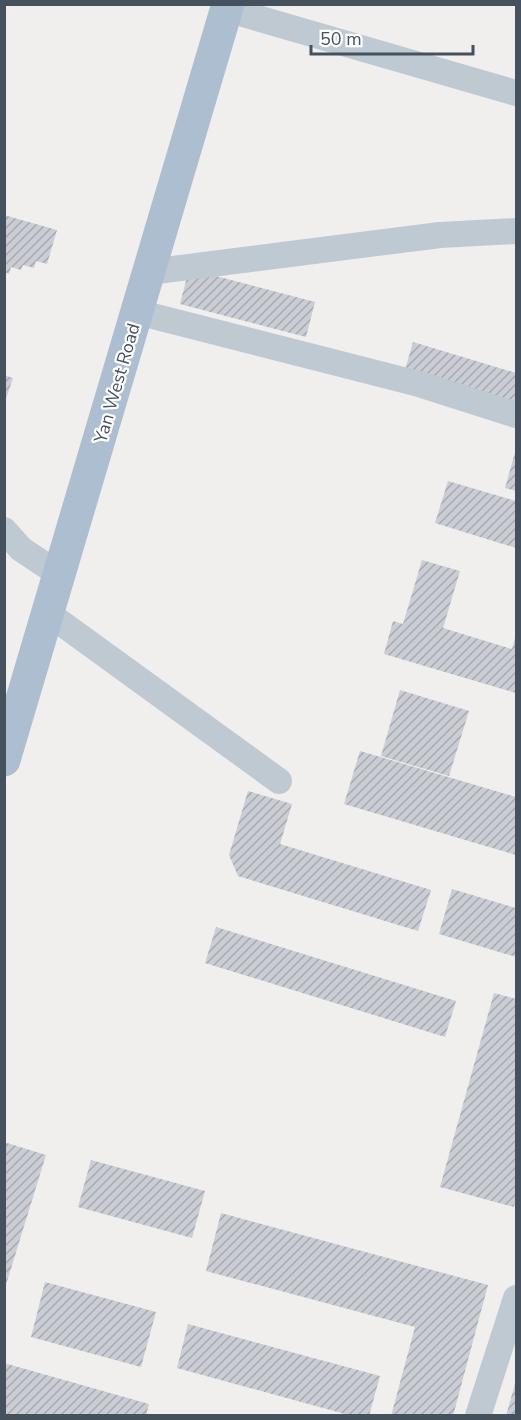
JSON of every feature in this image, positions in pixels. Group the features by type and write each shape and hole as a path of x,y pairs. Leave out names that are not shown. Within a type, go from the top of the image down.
{"main road":[{"name":"Yan West Road","path":"4,760 10,723 49,614 227,7"}],"street":[{"path":"227,7 516,93"},
{"path":"149,272 440,235 516,231"},
{"path":"137,312 419,384 516,415"},
{"path":"4,530 21,549 60,575"},
{"path":"49,614 279,781"},
{"path":"478,1416 516,1298"}],"building":[{"path":"4,215 57,230 47,264 36,261 34,268 23,265 21,270 11,267 9,274 4,272"},
{"path":"189,269 315,302 306,337 180,304"},
{"path":"413,342 516,373 516,403 405,370"},
{"path":"4,375 13,378 5,402 4,402"},
{"path":"516,449 516,491 505,488"},
{"path":"448,481 516,501 516,548 435,523"},
{"path":"422,560 460,571 443,628 512,649 516,634 516,693 384,654 393,621 403,624"},
{"path":"400,690 469,711 449,776 381,756"},
{"path":"360,751 516,797 516,855 344,804"},
{"path":"248,791 292,804 280,844 431,890 418,931 238,876 229,855"},
{"path":"452,889 516,908 516,957 439,934"},
{"path":"216,927 456,1001 445,1037 205,963"},
{"path":"494,993 516,999 516,1197 514,1207 440,1187"},
{"path":"4,1142 46,1155 5,1288 4,1288"},
{"path":"91,1160 205,1191 192,1238 78,1207"},
{"path":"221,1213 488,1285 453,1416 391,1416 415,1327 206,1271"},
{"path":"45,1282 156,1312 141,1367 31,1337"},
{"path":"188,1324 380,1376 369,1416 352,1416 177,1368"},
{"path":"4,1363 149,1404 146,1416 4,1416"},
{"path":"516,1380 516,1416 506,1416"}]}
